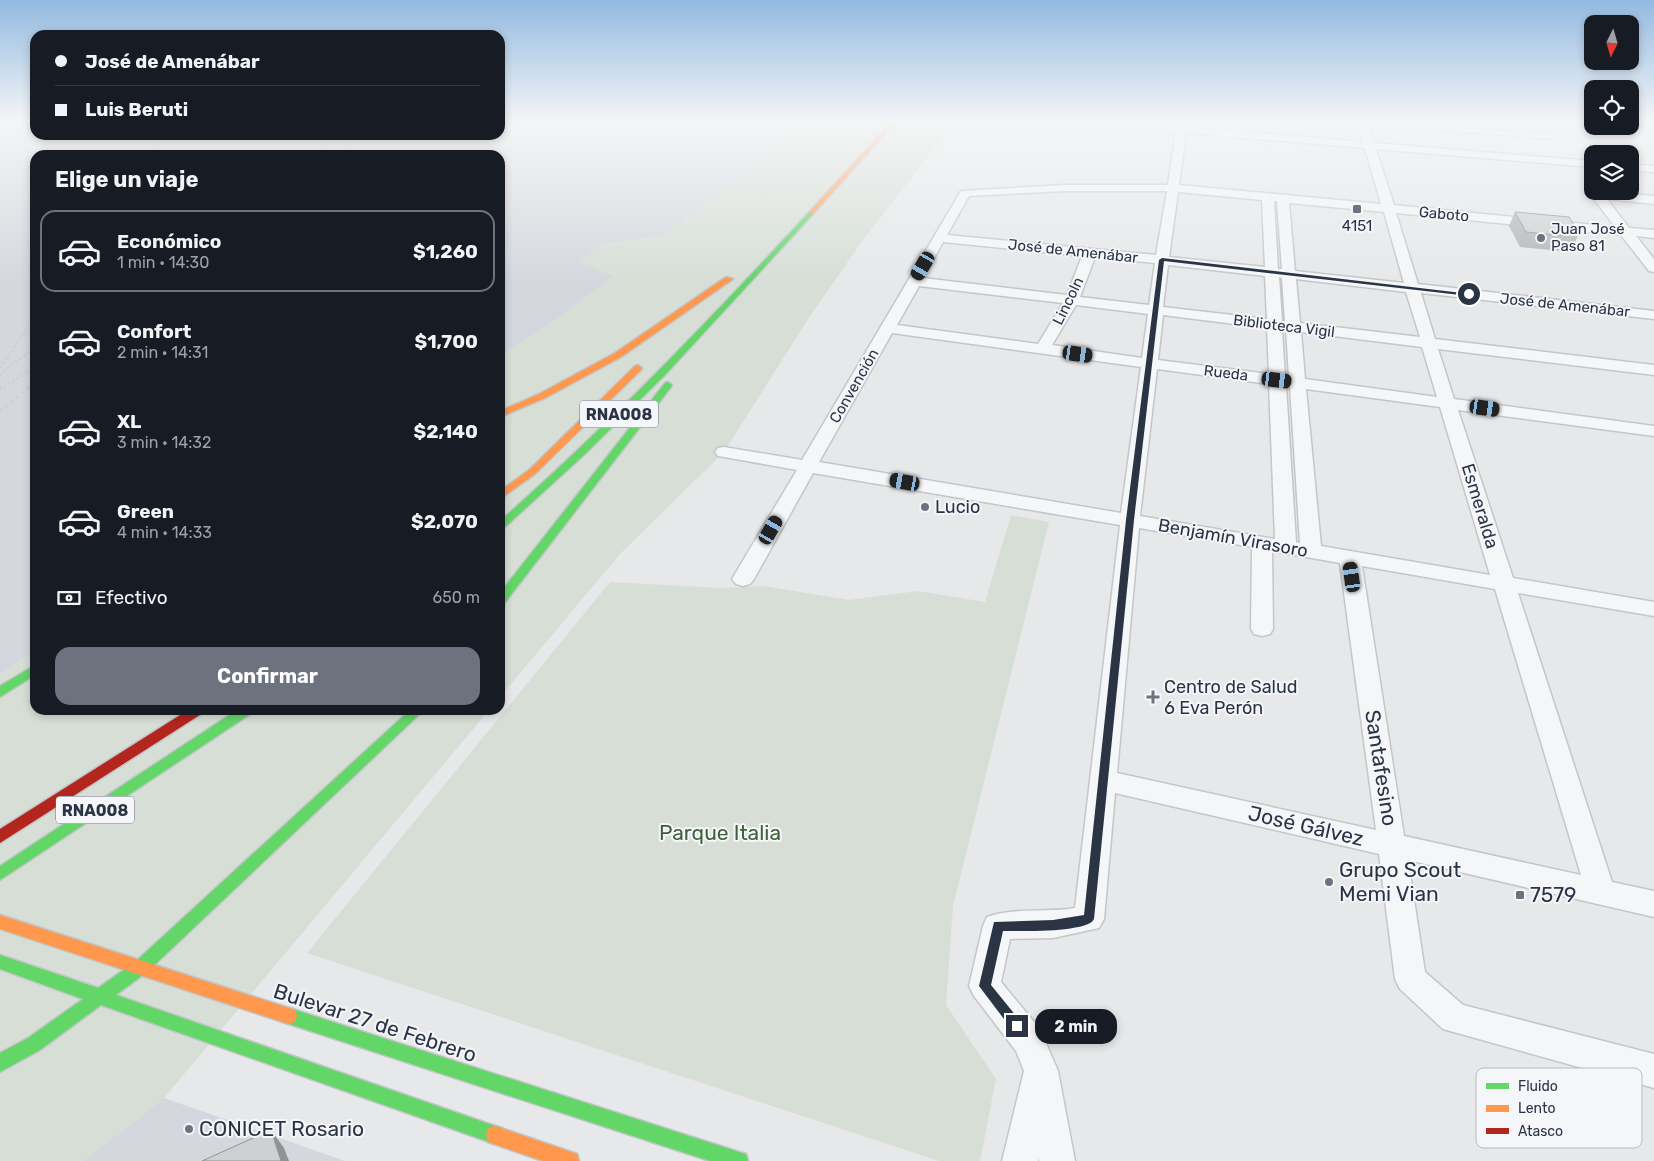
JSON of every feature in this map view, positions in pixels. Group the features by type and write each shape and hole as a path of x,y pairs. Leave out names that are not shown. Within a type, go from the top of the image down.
{"main road":[{"name":"RNA008","path":"505,522 566,468 732,297 846,174"},
{"name":"RNA008","path":"505,412 542,396 618,355 732,275 680,327"},
{"path":"505,595 624,443 732,297"},
{"name":"RNA008","path":"505,492 532,472 645,362"},
{"path":"0,692 30,673"},
{"name":"RNA008","path":"0,837 190,715"},
{"name":"RNA008","path":"0,874 239,715"},
{"path":"0,1063 34,1044 102,998 142,967 413,715"},
{"name":"Bulevar 27 de Febrero","path":"0,922 739,1161"},
{"path":"0,962 570,1161"}],"street":[{"path":"1057,1161 1041,1071 1028,1040 984,986 998,926 1053,925 1089,919 1130,520 1162,260 1176,174"},
{"name":"Esmeralda","path":"1379,174 1447,403 1601,892"},
{"name":"Gaboto","path":"965,193 1064,188 1174,188 1654,234"},
{"name":"Convención","path":"743,579 965,193"},
{"path":"1639,197 1654,200"},
{"path":"1275,198 1272,272 1286,546"},
{"path":"1275,198 1289,274 1311,551"},
{"path":"1601,200 1654,268"},
{"name":"José de Amenábar","path":"939,238 1090,252 1654,315"},
{"name":"Lincoln","path":"1042,349 1072,300 1090,252"},
{"name":"Biblioteca Vigil","path":"914,281 1654,370"},
{"name":"Rueda","path":"887,328 1654,431"},
{"name":"Benjamín Virasoro","path":"724,452 1654,609"},
{"path":"1262,542 1262,629"},
{"name":"Santafesino","path":"1350,557 1411,979 1454,1018 1654,1071"},
{"name":"José Gálvez","path":"1103,780 1654,904"},
{"path":"1020,1161 1041,1071"}],"shaded area":[{"path":"0,174 30,174 30,654 0,674"},
{"path":"505,174 743,174 663,235 601,245 581,261 614,276 553,322 505,353"},
{"name":"CONICET Rosario","path":"164,1098 345,1161 83,1161"}],"green space":[{"path":"914,174 863,240 808,319 724,452 620,554 505,691 505,353 553,322 614,276 580,261 601,245 663,235 742,175"},
{"name":"Parque Italia","path":"1011,515 1049,522 953,906 946,1005 996,1079 980,1161 939,1161 307,953 501,715 505,715 505,711 610,582 720,588 764,586 849,600 918,591 985,602"},
{"path":"30,654 30,715 485,715 164,1098 83,1161 0,1161 0,674"}],"building":[{"path":"1515,212 1569,217 1579,233 1565,231 1568,236 1526,232"},
{"path":"271,1130 281,1161 202,1161"}],"railway":[{"path":"0,368 30,324"},
{"path":"0,375 30,351"},
{"path":"4,387 30,370"},
{"path":"0,389 6,385"},
{"path":"0,411 30,387"}],"traffic: fast":[{"path":"505,522 622,414 738,294 812,212"},
{"path":"505,595 668,385"},
{"path":"0,692 30,672"},
{"path":"0,874 239,715"},
{"path":"0,1063 34,1044 141,967 413,715"},
{"path":"0,962 495,1135"},
{"path":"289,1016 739,1161"}],"traffic: slow":[{"path":"812,212 846,174"},
{"path":"505,412 542,396 618,355 729,279"},
{"path":"505,492 532,472 638,368"},
{"path":"0,922 289,1016"},
{"path":"495,1135 570,1161"}],"traffic: jam":[{"path":"0,837 190,715"}],"place":[{"name":"4151","path":"1357,209"},
{"name":"Juan José Paso 81","path":"1541,238"},
{"name":"Lucio","path":"925,507"},
{"name":"Centro de Salud 6 Eva Perón","path":"1153,697"},
{"name":"Grupo Scout Memi Vian","path":"1329,882"},
{"name":"7579","path":"1520,895"},
{"name":"CONICET Rosario","path":"189,1129"}],"route":[{"path":"1017,1026 984,986 998,926 1053,925 1089,919 1130,520 1162,260 1469,294"}]}
